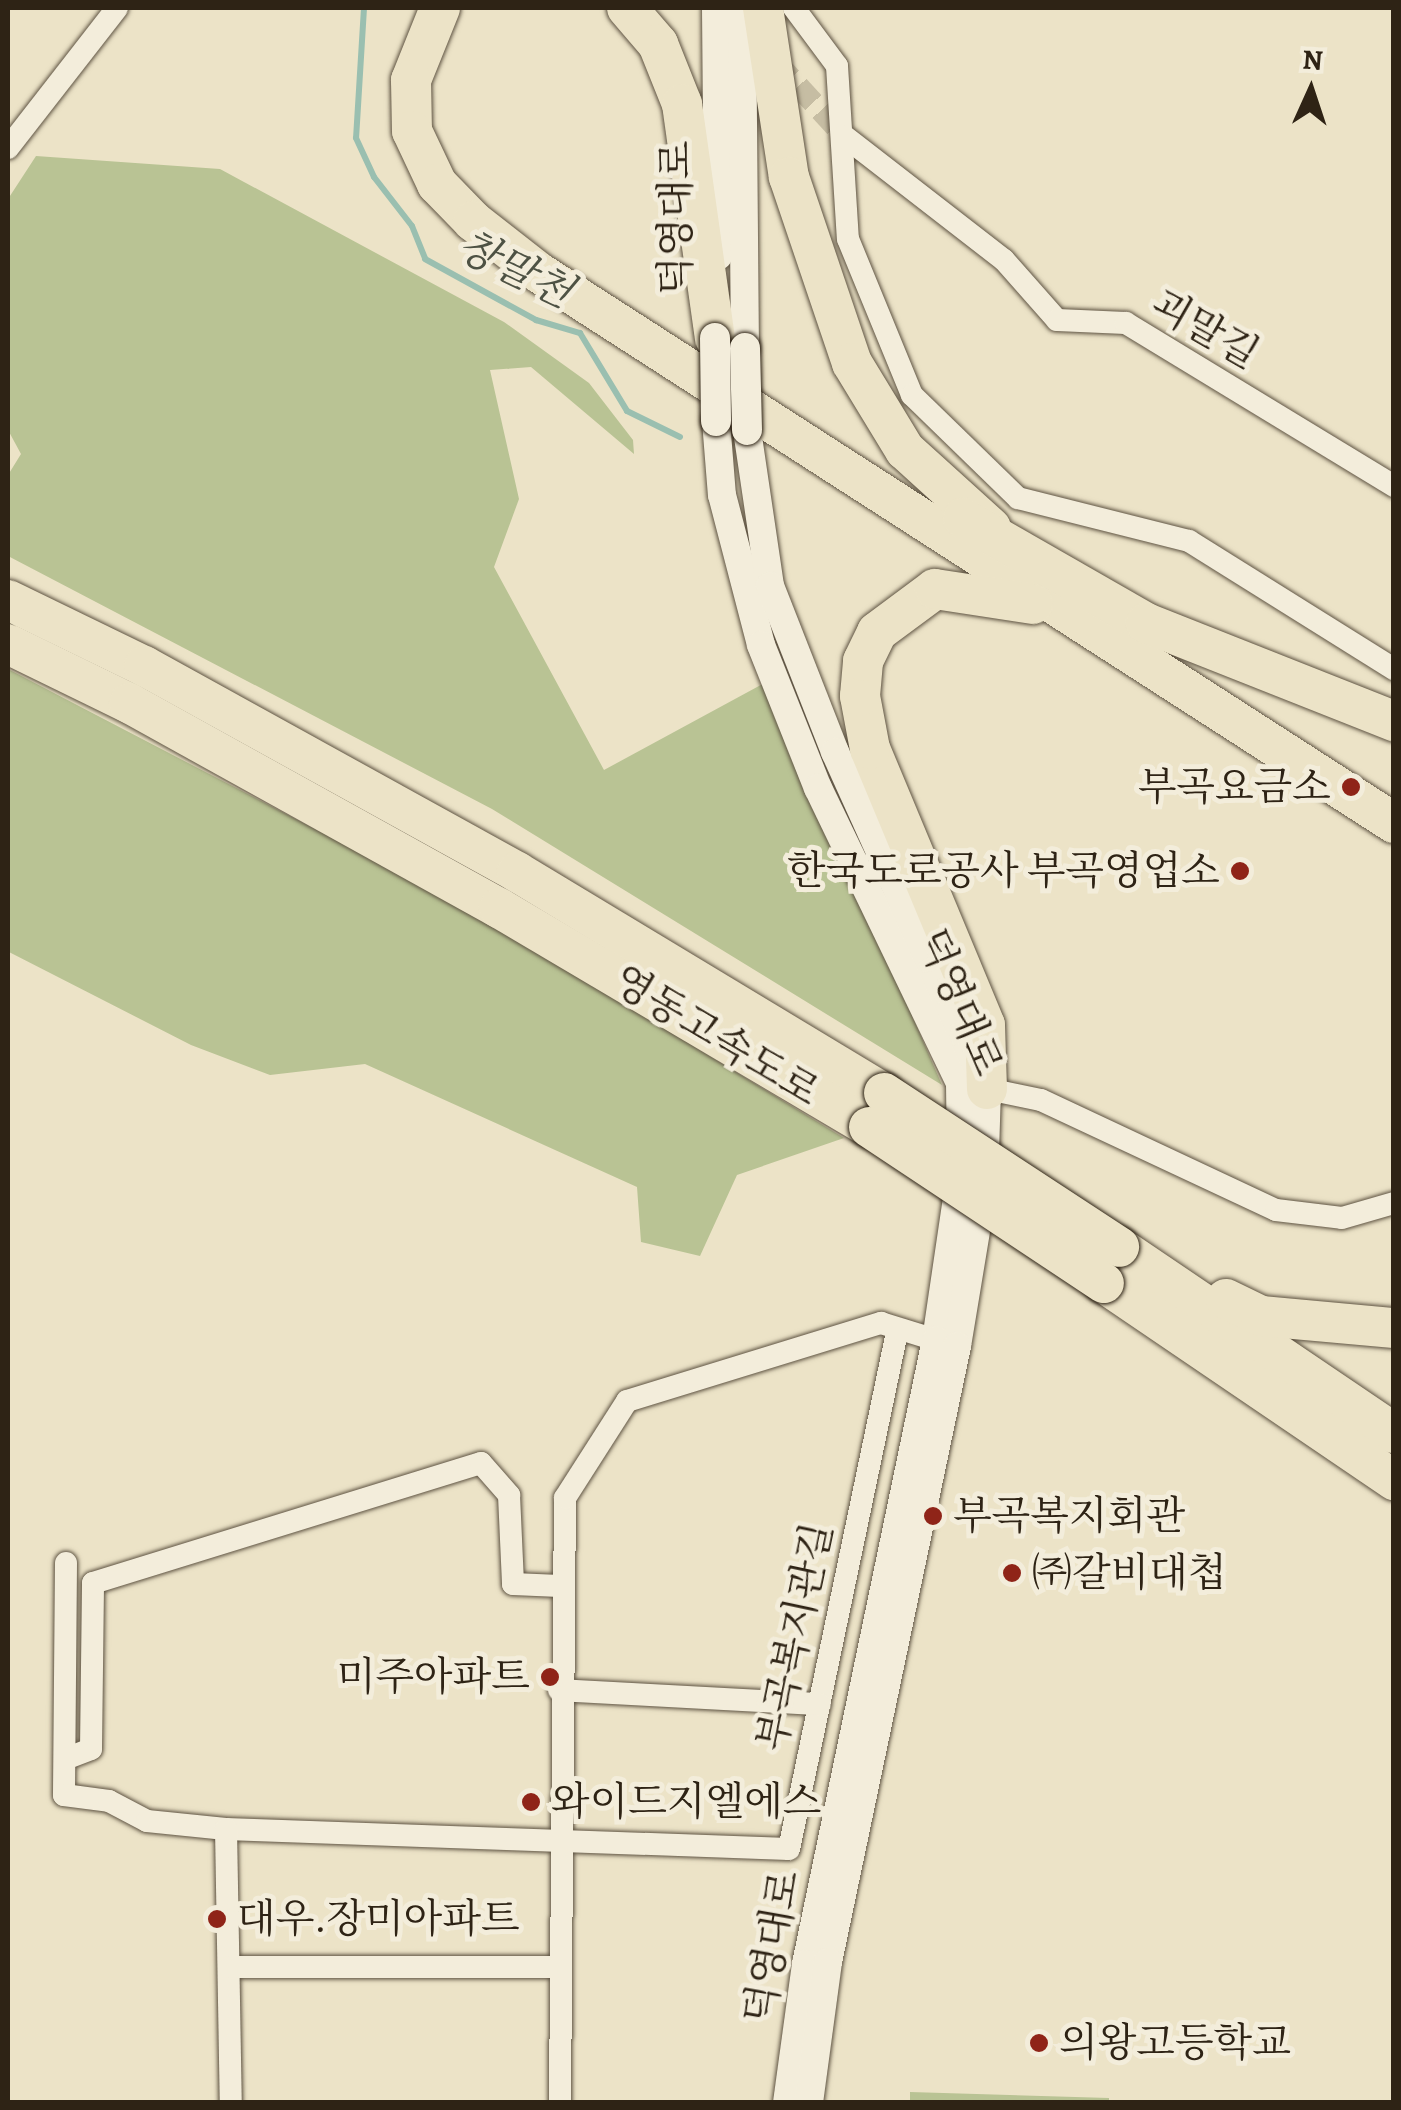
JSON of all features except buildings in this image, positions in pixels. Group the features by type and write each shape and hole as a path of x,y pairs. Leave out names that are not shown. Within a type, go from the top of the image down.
{"highway":[{"path":"440,8 412,80 412,130 437,184 473,221 538,272 1394,823"},
{"path":"457,8 433,52 426,82 428,127 447,171 482,210 683,348 874,468 1146,623 1394,722"},
{"path":"627,8 658,44 682,104 730,343"},
{"path":"763,8 789,177 852,363 904,450 1005,541"},
{"path":"973,1086 985,1025 870,749 860,696 863,661 876,632 936,589 1060,610"},
{"name":"영동고속도로","path":"8,600 144,666 517,872 1112,1265 1394,1433"},
{"name":"영동고속도로","path":"8,644 129,704 876,1110"},
{"path":"1112,1265 1261,1316 1394,1328"},
{"name":"영동고속도로","path":"1112,1265 1394,1480"}],"main road":[{"name":"덕영대로","path":"716,421 730,343"},
{"name":"덕영대로","path":"730,343 747,430"}],"street":[{"path":"8,148 118,8"},
{"name":"덕영대로","path":"716,8 730,343"},
{"name":"덕영대로","path":"730,343 742,8"},
{"path":"794,8 837,66 848,239 912,395 1018,498 1189,541 1394,669"},
{"name":"괴말길","path":"844,136 1004,260 1058,320 1126,323 1394,486"},
{"name":"덕영대로","path":"716,421 722,495 761,645 818,788 973,1086"},
{"name":"덕영대로","path":"747,430 758,529 776,601 973,1086 984,1183 806,1964 786,2102"},
{"path":"973,1086 1041,1100 1276,1210 1342,1218 1394,1203"},
{"path":"560,2102 559,1690 565,1498 627,1401 881,1322 897,1332 947,1343"},
{"name":"부곡복지관길","path":"559,1841 789,1849 897,1332"},
{"name":"덕영대로","path":"808,2102 828,1962 947,1343"},
{"path":"65,1760 91,1749 93,1583 481,1463 509,1495 513,1584 560,1586"},
{"path":"66,1562 64,1794 109,1801 147,1821 226,1829 559,1841"},
{"path":"559,1690 820,1704"},
{"path":"226,1829 231,2102"},
{"path":"229,1967 559,1967"}],"green space":[{"path":"36,156 220,169 504,322 589,383 633,440 634,454 531,367 490,370 519,499 494,567 604,770 768,681 942,1085 492,809 8,556 8,475 21,454 8,430 8,199"},
{"path":"8,669 470,910 844,1138 737,1175 700,1256 641,1242 637,1187 365,1064 270,1075 191,1045 9,952"},
{"path":"910,2092 1109,2098 1109,2102 910,2102"}],"waterway":[{"name":"창말천","path":"364,8 356,138 374,177 412,226 425,259 536,320 580,333 627,411 680,437"}],"tunnel":[{"path":"776,62 844,136"}],"place":[{"name":"부곡요금소","path":"1351,787"},
{"name":"한국도로공사 부곡영업소","path":"1240,871"},
{"name":"부곡복지회관","path":"933,1516"},
{"name":"㈜갈비대첩","path":"1012,1573"},
{"name":"미주아파트","path":"550,1677"},
{"name":"와이드지엘에스","path":"531,1802"},
{"name":"대우.장미아파트","path":"217,1919"},
{"name":"의왕고등학교","path":"1039,2043"}]}
